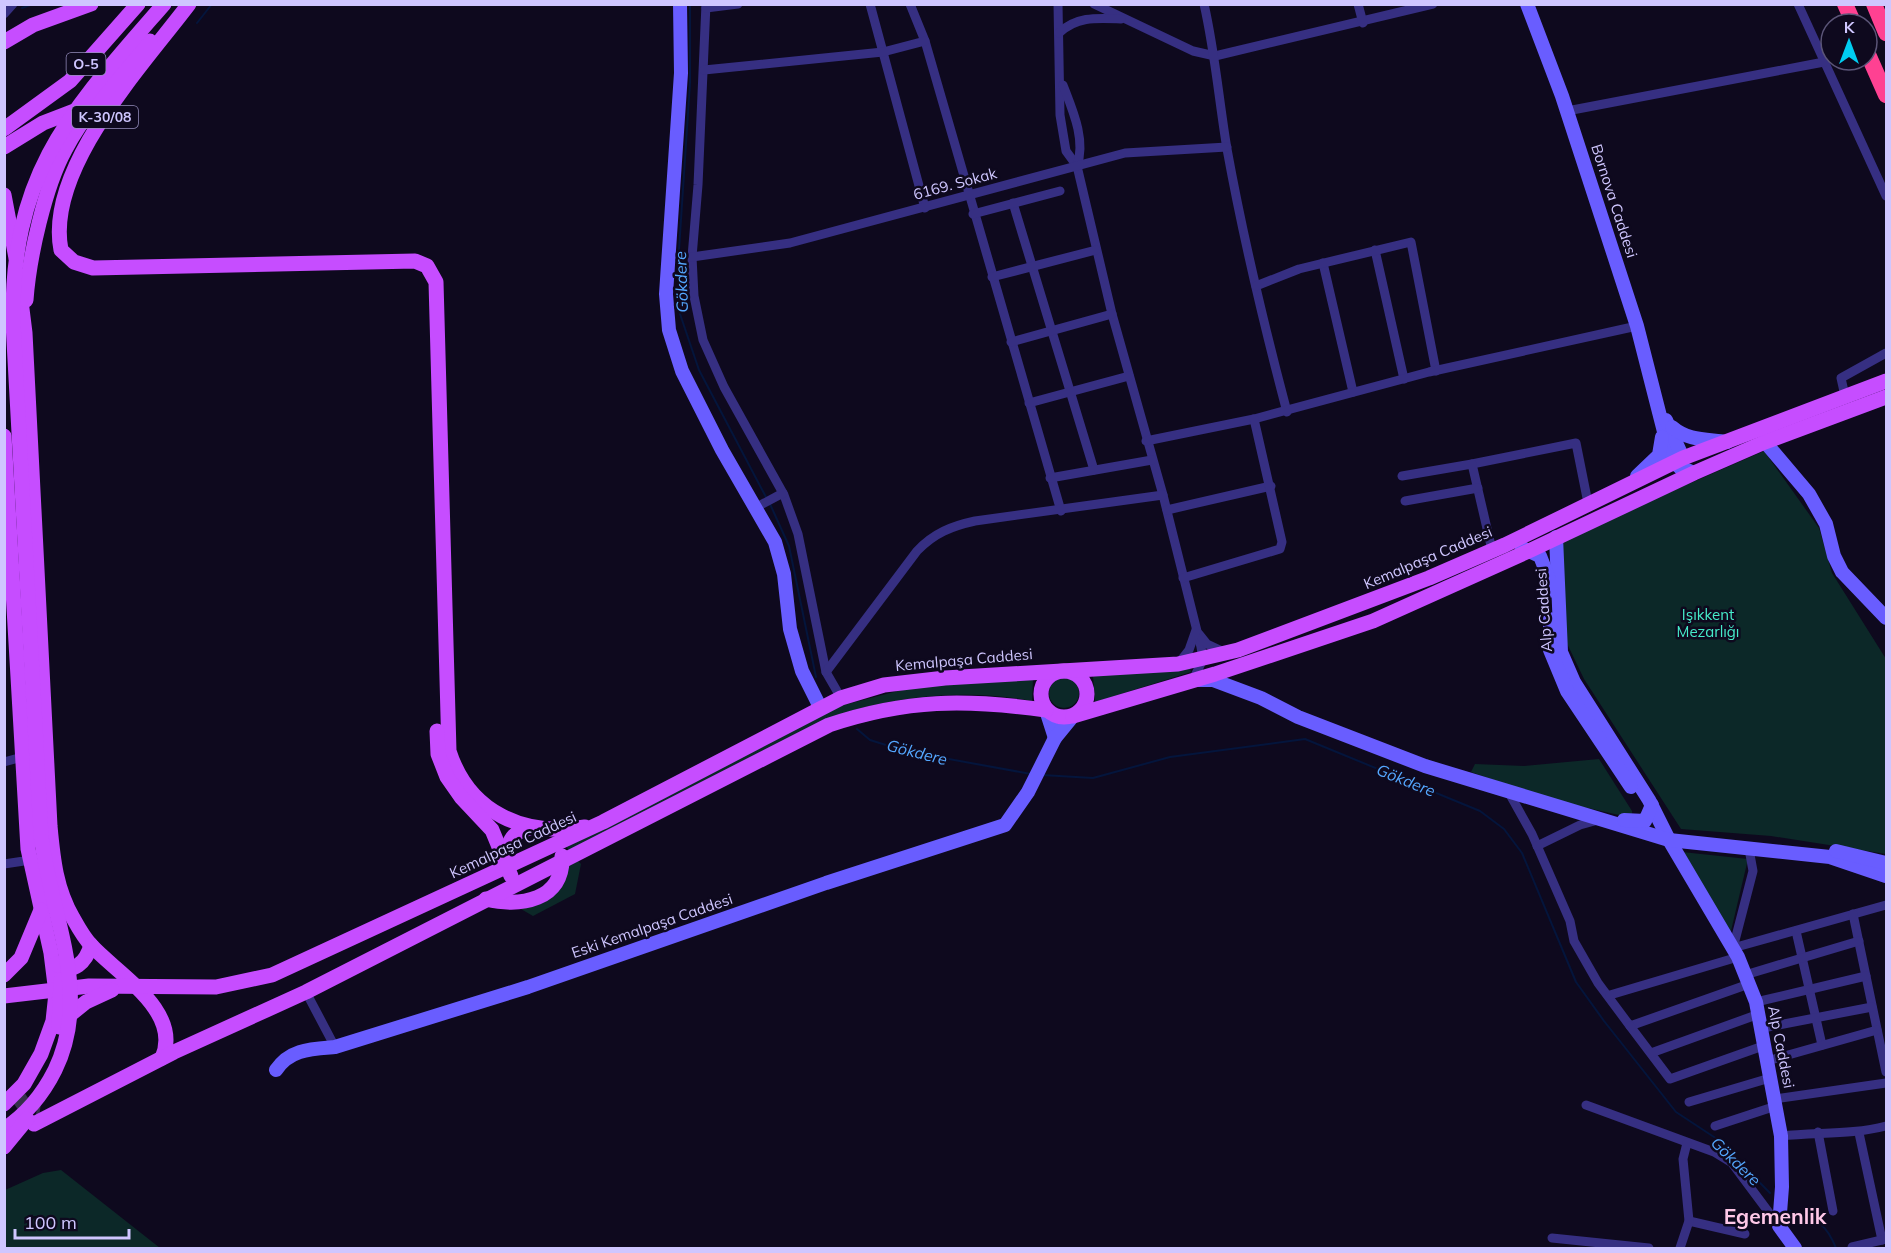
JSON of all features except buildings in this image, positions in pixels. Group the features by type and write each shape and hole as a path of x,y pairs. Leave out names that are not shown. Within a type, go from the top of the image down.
{"highway":[{"path":"1874,4 1887,33"},
{"path":"1876,72 1887,95"}],"main road":[{"path":"4,42 33,25 91,4"},
{"name":"O-5","path":"4,147 70,81 138,4"},
{"path":"4,275 10,231 18,201 48,134 78,89 150,4"},
{"path":"4,1147 42,1093 60,1059 69,1031 72,1006 70,974 48,881 41,835 14,323 16,257 31,194 58,135 89,90 164,4"},
{"path":"162,1058 166,1043 162,1026 146,996 91,945 61,895 53,862 25,333 29,272 53,178 66,148 107,92 182,4"},
{"name":"K-30/08","path":"189,4 105,116 80,156 64,198 60,247 64,255 74,262 93,268 415,261 427,266"},
{"path":"680,4 681,74 666,285 669,330 682,371 754,508 775,542 784,574 790,629 802,670 820,707"},
{"name":"Bornova Caddesi","path":"1527,4 1567,111 1637,326 1660,411 1683,465"},
{"path":"30,122 87,106 107,92"},
{"name":"O-5","path":"4,129 30,122"},
{"path":"4,195 25,333"},
{"path":"427,266 436,282 448,751 461,779 479,800 503,818 548,833 558,844 562,861 556,884 547,893 518,903 486,900"},
{"path":"427,266 438,754 453,787 488,824 505,863 520,883"},
{"path":"4,324 32,844 62,985 59,1029 47,1064 28,1094 4,1117"},
{"name":"Kemalpaşa Caddesi","path":"4,996 135,985 216,987 272,975 458,891 505,863 558,844 603,822 820,707 884,685 1178,664 1232,657 1373,621 1674,482 1683,465 1727,442 1887,381"},
{"name":"Kemalpaşa Caddesi","path":"1073,716 1193,680 1232,657 1499,547 1626,484 1765,442 1887,398"},
{"path":"1660,411 1671,426 1682,435 1727,442"},
{"name":"Bornova Caddesi","path":"1626,484 1659,455 1663,444 1660,411"},
{"path":"1671,426 1683,465"},
{"path":"4,436 9,607 21,722 28,849 51,953 56,990 54,1017 45,1044"},
{"path":"1765,442 1809,494 1826,524 1834,556 1842,572 1887,618"},
{"name":"Alp Caddesi","path":"1556,537 1561,652 1574,682 1650,802 1669,840 1736,952 1748,980 1759,1015 1781,1136 1782,1187 1779,1226"},
{"path":"1499,547 1531,550"},
{"name":"Alp Caddesi","path":"1531,550 1540,556 1549,579 1550,650 1567,691 1635,793 1650,802"},
{"path":"1232,657 1236,681 1261,699"},
{"path":"37,1117 306,992 808,735 867,712 906,705 972,702 1046,710 1059,717 1073,716 1084,706 1087,692 1085,684 1076,674 1062,671 1048,677 1041,689 1040,696 1046,710 1055,738"},
{"path":"1193,680 1213,680 1298,717 1425,766 1604,818 1669,840 1830,857 1887,876"},
{"name":"Eski Kemalpaşa Caddesi","path":"276,1070 284,1058 302,1050 335,1047 528,987 1005,825 1028,792 1055,738 1073,716"},
{"path":"1586,813 1645,821 1650,802"},
{"path":"505,863 511,838 519,831 534,828 580,828 603,822"},
{"path":"1661,824 1674,833 1825,848 1887,863"},
{"path":"4,975 21,958 41,910"},
{"path":"51,953 57,965 70,968 84,963 91,945"},
{"path":"13,1095 61,1022 86,1002 109,991 135,985"},
{"path":"4,1129 42,1093"},
{"path":"1779,1226 1795,1248"}],"street":[{"path":"4,14 13,4"},
{"path":"738,4 706,6 692,257 694,296 703,340 724,387 783,493 798,534 826,672 841,698"},
{"path":"870,4 925,208"},
{"path":"910,4 925,41 968,197 1061,511"},
{"path":"1058,4 1060,115 1066,151 1077,166 1112,314 1167,510 1203,659 1193,680"},
{"path":"1094,4 1193,51 1215,56 1363,23 1433,4"},
{"path":"1358,4 1363,23"},
{"path":"1798,4 1819,51"},
{"path":"1205,5 1215,56 1227,147 1256,286 1287,411"},
{"path":"1059,33 1068,25 1090,17 1128,19"},
{"path":"704,70 883,52 925,41"},
{"path":"1567,111 1819,63"},
{"path":"1829,72 1887,196"},
{"path":"1061,80 1074,113 1083,149 1077,166"},
{"name":"6169. Sokak","path":"692,257 790,243 1125,153 1227,147"},
{"path":"973,214 1060,191"},
{"path":"1013,203 1094,470"},
{"path":"1256,286 1323,263 1411,242 1436,371"},
{"path":"992,277 1096,250"},
{"path":"1375,250 1404,379"},
{"path":"1323,263 1353,392"},
{"path":"1011,342 1112,314"},
{"path":"1146,441 1254,419 1436,371 1637,326"},
{"path":"1845,396 1841,378 1887,353"},
{"path":"1029,403 1129,376"},
{"path":"1183,578 1280,549 1282,542 1271,486 1254,419"},
{"path":"1402,476 1576,443 1588,503"},
{"path":"1050,478 1152,460"},
{"path":"1472,464 1499,547"},
{"path":"1167,510 1271,486"},
{"path":"1405,501 1478,488"},
{"path":"754,508 783,493"},
{"path":"826,672 917,551 935,534 952,526 975,521 1061,511 1163,495"},
{"path":"1196,630 1207,644 1232,657"},
{"path":"1178,664 1189,650 1196,630"},
{"path":"4,762 22,757"},
{"path":"1507,789 1537,846 1570,921 1574,941 1598,983 1610,995 1670,1079 1763,1046"},
{"path":"1537,846 1580,825 1604,818"},
{"path":"1736,952 1753,871 1749,849"},
{"path":"4,864 24,861"},
{"path":"1610,995 1796,931 1887,905"},
{"path":"1853,914 1887,1072"},
{"path":"1796,931 1822,1045"},
{"path":"1630,1026 1803,958 1859,941"},
{"path":"1651,1053 1759,1015 1811,989 1866,976"},
{"path":"306,992 335,1047"},
{"path":"1759,1015 1816,1019 1872,1007"},
{"path":"1767,1061 1877,1030"},
{"path":"1689,1102 1770,1078"},
{"path":"1715,1126 1775,1102 1887,1083"},
{"path":"1586,1105 1714,1152 1732,1163 1779,1226"},
{"path":"1781,1136 1818,1132 1859,1133 1887,1126"},
{"path":"1818,1132 1833,1211"},
{"path":"1852,1247 1884,1239 1859,1133"},
{"path":"1680,1248 1689,1221 1683,1159 1687,1143"},
{"path":"1689,1221 1745,1234"},
{"path":"1552,1238 1650,1248"}],"green space":[{"name":"Işıkkent Mezarlığı","path":"1764,451 1819,528 1832,573 1886,659 1886,854 1771,836 1681,829 1584,679 1562,633 1560,540"},
{"path":"1190,668 1191,672 1095,702 1093,676"},
{"path":"1064,678 1070,679 1078,687 1078,699 1070,707 1064,708 1058,707 1050,699 1049,693 1050,687 1058,679"},
{"path":"1033,679 1032,701 984,695 936,696 887,702 841,714 569,851 566,846 840,706 913,687"},
{"path":"1599,759 1632,811 1632,818 1548,799 1471,772 1475,764 1524,766"},
{"path":"1682,852 1748,859 1730,935"},
{"path":"578,861 581,864 575,894 533,916 521,909 565,868"},
{"path":"61,1170 160,1248 5,1248 5,1190 43,1173"}],"waterway":[{"path":"22,8 33,4"},
{"path":"197,23 212,4"},
{"name":"Gökdere","path":"690,4 690,83 678,265 679,311 699,370 767,499"},
{"name":"Gökdere","path":"770,504 789,546 816,677"},
{"name":"Gökdere","path":"857,729 870,740 905,751 1031,774"},
{"name":"Gökdere","path":"1042,775 1093,778 1170,757 1305,739 1480,811 1504,829 1522,853 1576,982 1604,1021 1676,1112 1717,1139 1770,1193"},
{"name":"Gökdere","path":"1790,1211 1819,1223 1828,1232 1836,1248"}],"tunnel":[{"path":"19,1098 26,1108 40,1110"}],"district":[{"name":"Egemenlik","path":"1775,1217"}]}
